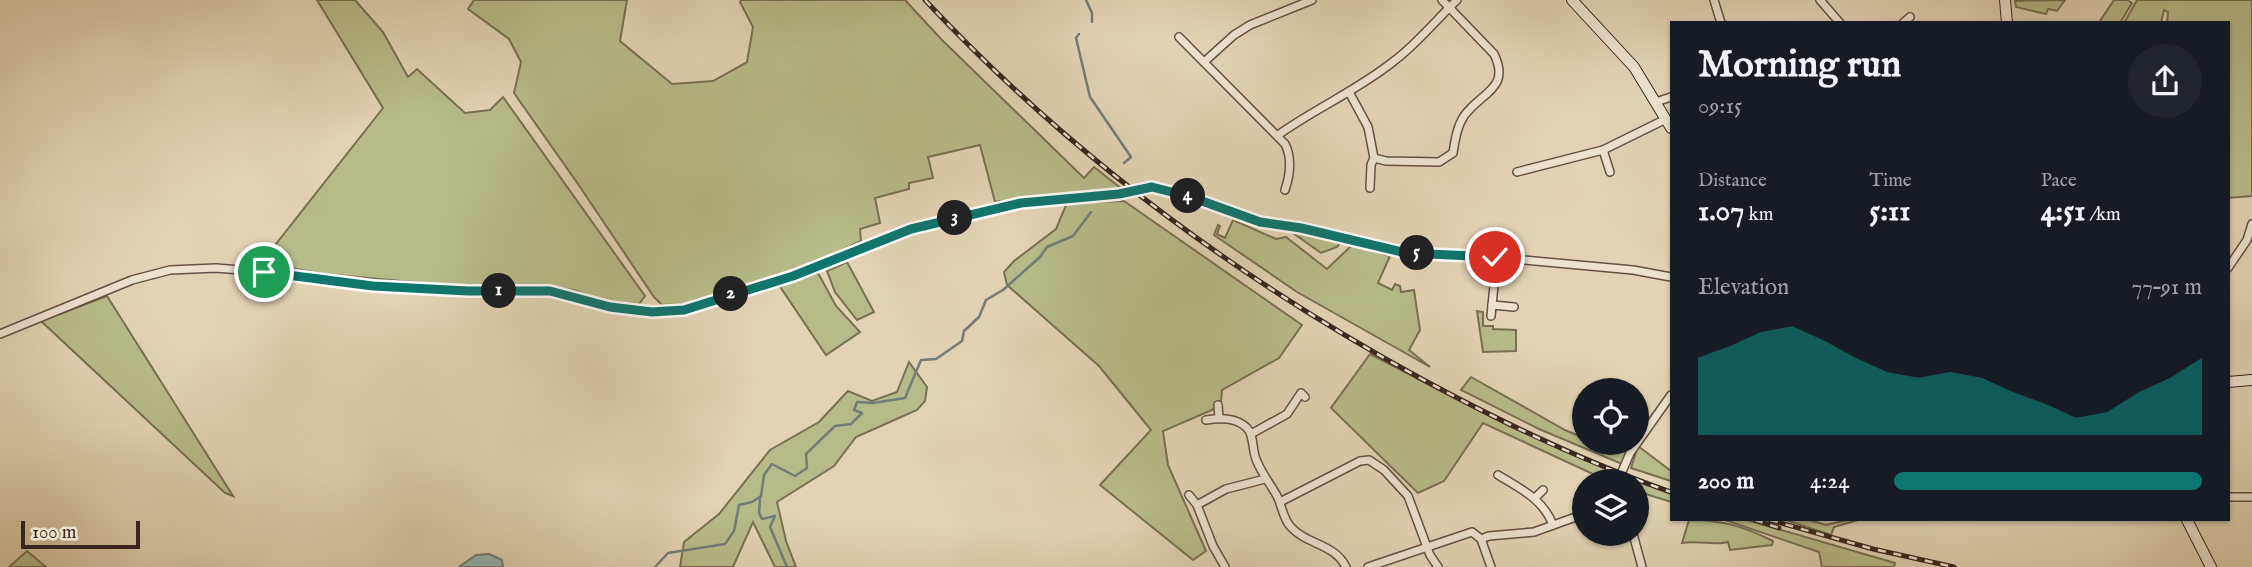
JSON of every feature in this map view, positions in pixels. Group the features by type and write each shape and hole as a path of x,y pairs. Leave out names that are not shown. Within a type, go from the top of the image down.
{"street":[{"path":"1204,62 1250,25 1312,0"},
{"path":"1374,158 1386,161 1439,162 1447,159 1453,153 1462,119 1496,84 1500,75 1494,54 1441,0"},
{"path":"1278,135 1310,112 1349,92 1396,60 1457,0"},
{"path":"1517,172 1603,150 1669,123 1634,67 1572,0"},
{"path":"1714,0 1720,21"},
{"path":"1820,0 1838,21"},
{"path":"2005,0 2007,21"},
{"path":"1905,21 1910,17"},
{"path":"1179,37 1278,135 1289,153 1289,177 1285,190"},
{"path":"1349,92 1368,127 1374,158 1370,188"},
{"path":"1657,102 1670,97"},
{"path":"1603,150 1610,172"},
{"path":"0,334 132,280 170,270 216,268 288,274 373,286 468,291 550,291 610,307 652,312 684,310 793,276 911,229 1021,203 1119,194 1152,187 1191,197 1260,222 1301,228 1406,253 1495,257 1633,270 1670,277"},
{"path":"2230,265 2248,240 2252,224"},
{"path":"1494,274 1495,257"},
{"path":"1491,316 1494,285"},
{"path":"1492,305 1514,307"},
{"path":"2230,382 2252,380"},
{"path":"1251,434 1287,414 1301,393 1305,397"},
{"path":"1623,469 1630,453 1670,396"},
{"path":"1218,405 1219,418"},
{"path":"1206,419 1233,420 1246,427 1251,434 1252,447 1265,479 1280,502 1289,525 1300,535 1332,550 1346,567"},
{"path":"1280,502 1360,461 1369,460 1384,470 1408,496 1430,555 1438,567"},
{"path":"1498,475 1535,498 1549,514 1553,525"},
{"path":"1197,505 1226,489 1265,479"},
{"path":"1535,498 1543,490"},
{"path":"1188,495 1197,505 1213,546 1225,567"},
{"path":"2230,497 2252,497"},
{"path":"1481,539 1534,532 1572,518"},
{"path":"2188,521 2211,567"},
{"path":"1368,567 1467,532 1476,534 1481,539 1491,567"},
{"path":"1636,546 1642,567"}],"green space":[{"path":"317,0 355,0 383,32 408,77 417,69 465,113 490,110 503,97 645,296 639,304 604,301 574,290 550,287 467,287 325,274 261,263 383,108"},
{"path":"474,0 627,0 620,41 672,84 713,81 747,62 753,27 741,0 905,0 942,40 1084,178 1094,167 1122,189 995,202 980,145 928,157 933,178 909,183 909,189 875,198 880,223 860,229 861,241 815,263 752,285 688,304 662,305 514,93 521,62 509,39 468,9"},
{"path":"2065,0 2057,11 2048,9 2046,14 2016,7 2015,1"},
{"path":"2114,0 2127,0 2132,3 2121,21 2100,21"},
{"path":"2137,0 2252,0 2252,196 2230,198 2230,21 2167,21 2168,12 2164,10 2161,21 2125,21"},
{"path":"1124,201 1302,325 1279,358 1222,390 1221,401 1212,410 1163,431 1168,465 1206,551 1193,560 1100,485 1151,430 1099,366 1007,285 1004,272 1014,261 1056,229 1067,203"},
{"path":"1233,220 1276,239 1286,237 1327,269 1352,245 1390,256 1378,283 1392,290 1395,284 1400,286 1401,292 1414,290 1420,330 1409,350 1430,367 1297,292 1214,235 1218,225 1217,234 1225,238"},
{"path":"1296,230 1341,242 1337,247 1321,253 1293,233"},
{"path":"847,262 874,312 857,320 835,292 827,271"},
{"path":"818,273 836,306 860,332 826,355 779,285"},
{"path":"107,296 233,496 225,493 41,321"},
{"path":"1477,311 1483,312 1483,326 1516,330 1516,351 1483,352"},
{"path":"1370,354 1511,427 1608,469 1582,469 1483,423 1444,481 1418,493 1331,408"},
{"path":"909,362 927,387 925,401 917,410 856,437 834,466 777,502 786,541 796,567 775,567 753,522 733,567 680,567 684,542 719,514 770,450 819,422 848,391 872,401 897,392"},
{"path":"1471,377 1572,433 1572,443 1539,429 1461,390"},
{"path":"1649,454 1670,470 1670,481 1649,474 1649,469 1631,468 1635,455"},
{"path":"1601,455 1627,455 1622,464"},
{"path":"1649,486 1670,494 1670,502 1649,495"},
{"path":"1689,521 1722,523 1752,531 1773,541 1772,545 1730,550 1728,542 1682,543"},
{"path":"1728,521 1750,521 1895,563 1894,567 1822,567 1819,552"},
{"path":"1789,521 1812,521 1826,525 1855,521 1834,527 1831,535"},
{"path":"27,551 46,567 9,567"}],"water":[{"path":"489,554 502,560 503,567 459,567 476,555"}],"waterway":[{"path":"1086,0 1092,13 1092,22"},
{"path":"1079,34 1076,38 1090,97 1131,157 1124,163"},
{"path":"655,567 668,553 725,544 734,531 739,505 752,502 761,496 764,475 772,464 795,476 807,468 806,454 835,426 851,424 862,413 854,410 857,402 873,403 905,398 921,360 936,359 962,341 964,331 979,317 986,300 1003,290 1040,257 1047,247 1073,236 1091,212"},
{"path":"760,498 759,513 762,519 775,516 770,527 787,567"}],"railway":[{"path":"925,0 1037,110 1096,160 1221,255 1286,298 1352,339 1481,410 1575,454 1670,492"},
{"path":"1758,521 1779,528"},
{"path":"1774,521 1873,549 1954,567"}],"route":[{"path":"264,272 373,286 468,291 550,291 610,307 652,312 684,310 793,276 911,229 1021,203 1119,194 1152,187 1191,197 1260,222 1301,228 1406,253 1495,257"}]}
